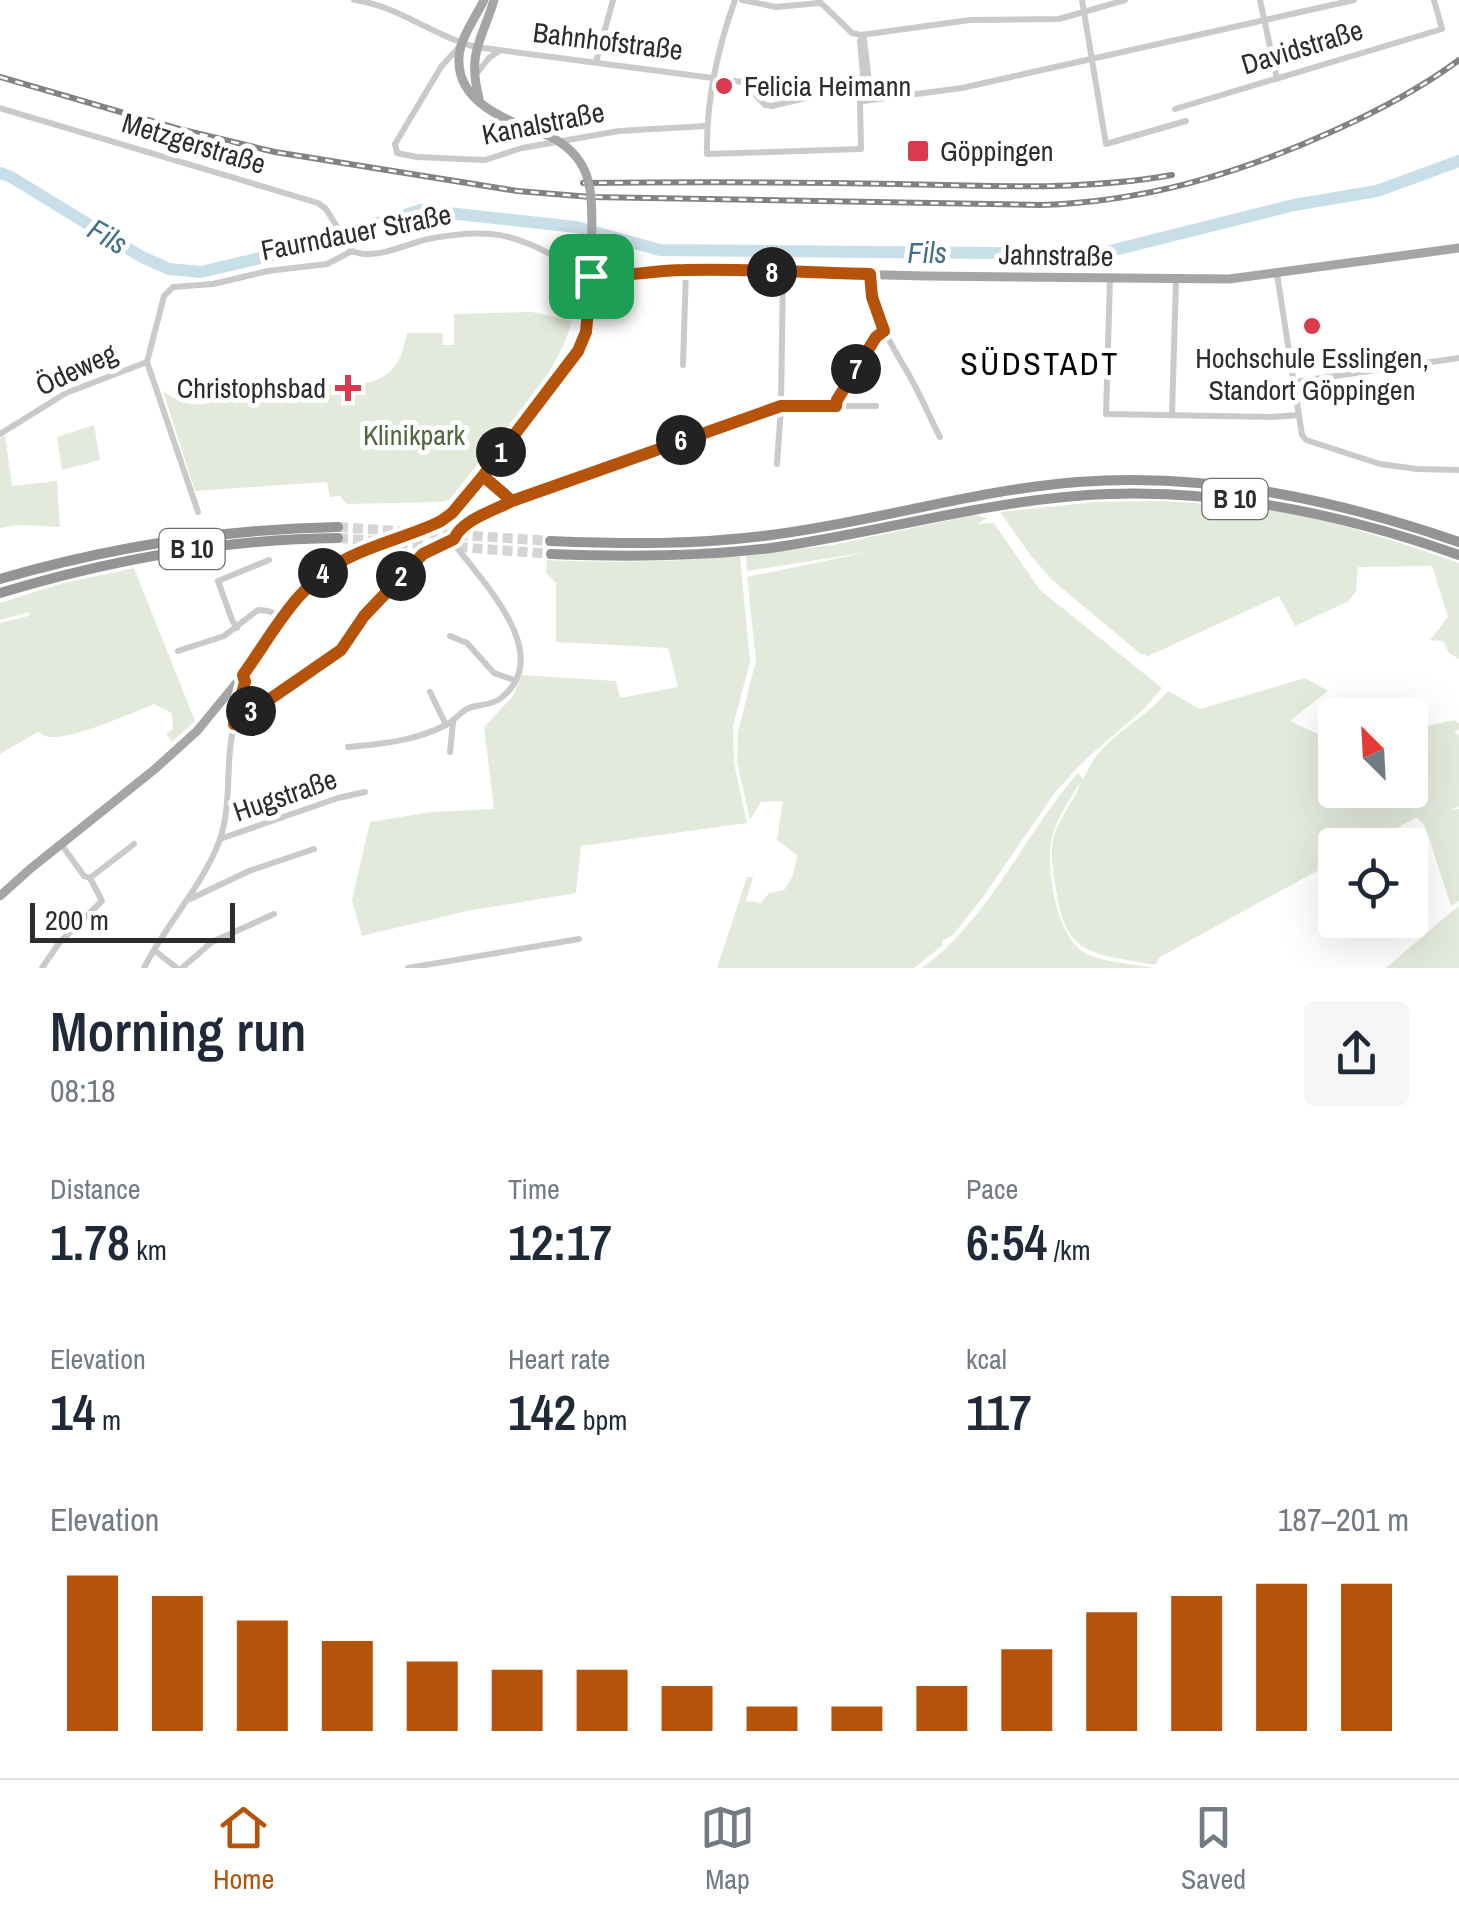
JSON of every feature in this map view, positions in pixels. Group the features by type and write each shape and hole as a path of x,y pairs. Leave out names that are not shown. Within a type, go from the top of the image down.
{"highway":[{"name":"B 10","path":"550,541 664,544 722,540 830,526 996,492 1121,480 1248,488 1321,501 1459,542"},
{"name":"B 10","path":"551,554 664,557 734,552 833,538 1004,504 1112,494 1247,500 1319,513 1459,556"},
{"name":"B 10","path":"0,580 129,547 261,530 338,532 191,550 89,568 0,592"}],"main road":[{"path":"0,896 198,731 307,586 358,554 452,513 578,351 586,332 591,276 591,189 587,173 571,149 547,134 490,111 466,86 459,55 484,0"},
{"path":"480,102 474,78 476,48 494,0"},
{"name":"Jahnstraße","path":"591,276 686,270 1229,280 1459,248"}],"street":[{"name":"Bahnhofstraße","path":"354,0 375,1 476,48 743,82 765,105 772,106 818,95 861,99 962,88 1354,0"},
{"path":"596,62 613,0"},
{"path":"865,86 855,89 861,99 861,149 707,154 712,78 720,42 738,0 776,7 819,1 852,33 862,35 960,22 1058,19 1125,0"},
{"path":"1082,0 1106,144 1186,121"},
{"path":"1260,0 1276,79"},
{"name":"Davidstraße","path":"1175,108 1442,29 1434,0"},
{"path":"861,99 870,92 865,86 862,35"},
{"name":"Kanalstraße","path":"462,44 441,67 395,144 397,152 417,157 485,160 522,148 641,129 706,126"},
{"path":"474,78 481,66 500,50"},
{"name":"Metzgerstraße","path":"0,108 306,198 318,203 352,251"},
{"name":"Faurndauer Straße","path":"182,286 328,264 352,251 369,254 468,233 504,236 529,244 591,276"},
{"path":"683,365 686,270"},
{"path":"777,464 782,272"},
{"path":"870,274 872,297 884,331 940,438"},
{"path":"1277,274 1302,435 1306,440 1382,464 1459,470"},
{"path":"1110,278 1106,414 1299,416"},
{"path":"1172,415 1176,280"},
{"name":"Ödeweg","path":"0,434 71,391 148,362 164,296 182,286"},
{"path":"836,406 876,337 884,331"},
{"path":"1294,382 1459,358"},
{"path":"148,362 198,512"},
{"path":"348,747 418,736 449,723 466,710 500,699 514,680 520,664 516,630 455,545 455,534 464,526 512,501 781,406 876,406"},
{"path":"483,476 512,501"},
{"path":"234,724 341,650 370,608 423,554 454,539"},
{"path":"237,628 218,580 269,560"},
{"path":"178,651 224,636 258,610 282,616"},
{"path":"450,636 467,642 494,674 514,680"},
{"path":"144,968 188,900 220,839 243,675"},
{"path":"430,692 449,723 453,737 450,752"},
{"name":"Hugstraße","path":"220,839 365,792"},
{"path":"42,968 58,943 102,901 90,878 84,876 61,844"},
{"path":"90,878 134,844"},
{"path":"188,900 249,871 314,849"},
{"path":"154,950 180,968 212,942 274,914"},
{"path":"408,968 579,939"}],"green space":[{"name":"Klinikpark","path":"532,312 572,321 566,339 539,387 449,500 346,504 340,496 330,497 327,482 195,491 163,391 180,401 209,403 217,400 229,384 244,381 255,391 316,397 318,387 364,383 384,376 401,356 407,333 443,333 442,345 454,345 454,314"},
{"path":"94,425 100,460 62,470 57,437"},
{"path":"5,434 12,486 57,481 60,527 0,528 0,438"},
{"path":"1161,501 1308,517 1459,563 1459,659 1449,653 1443,641 1430,640 1448,617 1432,566 1358,567 1356,591 1349,601 1295,626 1279,596 1146,657 1052,580 1000,512 1096,502"},
{"path":"974,515 987,518 978,524 994,523 1040,590 1162,688 1056,791 953,935 914,968 717,968 747,877 753,877 746,901 761,903 769,893 784,890 790,882 797,855 777,840 783,801 761,802 750,820 737,762 738,732 756,660 747,577 868,552 747,571 746,555 833,545"},
{"path":"740,556 750,662 733,726 734,763 747,823 581,846 576,893 467,911 362,936 352,900 370,822 430,812 494,809 484,727 513,696 522,675 616,681 620,698 678,687 668,648 556,642 556,583 546,573 547,560 644,561"},
{"path":"134,568 195,721 172,742 166,734 173,729 172,713 154,704 64,736 38,732 0,754 0,623 28,616 30,612 0,620 0,603 60,584"},
{"path":"1305,678 1328,691 1290,721 1318,734 1318,808 1428,808 1428,726 1454,720 1459,723 1454,733 1459,735 1459,806 1452,810 1459,809 1459,901 1451,906 1428,828 1417,817 1397,828 1318,828 1318,870 1160,957 1155,965 1101,954 1076,941 1068,930 1053,870 1054,836 1081,781 1060,815 1052,837 1050,866 1060,917 1075,945 1085,953 1155,968 922,968 967,926 1059,797 1078,773 1083,779 1113,739 1168,691 1200,709"},
{"path":"1459,906 1459,968 1386,968 1421,938 1428,938 1428,932"}],"waterway":[{"name":"Fils","path":"0,173 142,257 169,269 201,272 273,255 421,210 576,227 660,250 1098,254 1294,205 1377,191 1459,161"}],"tunnel":[{"path":"338,527 550,541"},
{"path":"338,538 551,554"}],"railway":[{"path":"0,77 179,129 275,152 517,191 591,197 1041,205 1153,192 1261,161 1381,108 1459,60"},
{"path":"583,183 1035,186 1172,175"}],"place":[{"name":"Felicia Heimann","path":"724,86"},
{"name":"Göppingen","path":"918,151"},
{"name":"Hochschule Esslingen, Standort Göppingen","path":"1312,326"},
{"name":"Christophsbad","path":"348,388"}],"district":[{"name":"SÜDSTADT","path":"1040,363"}],"route":[{"path":"591,276 586,332 578,351 483,476 512,501 464,526 454,539 423,554 364,616 341,650 234,724 245,682 243,675 294,599 330,568 441,521 483,476 512,501 781,406 836,406 876,337 884,331 872,297 870,274 686,270 591,276"}]}
